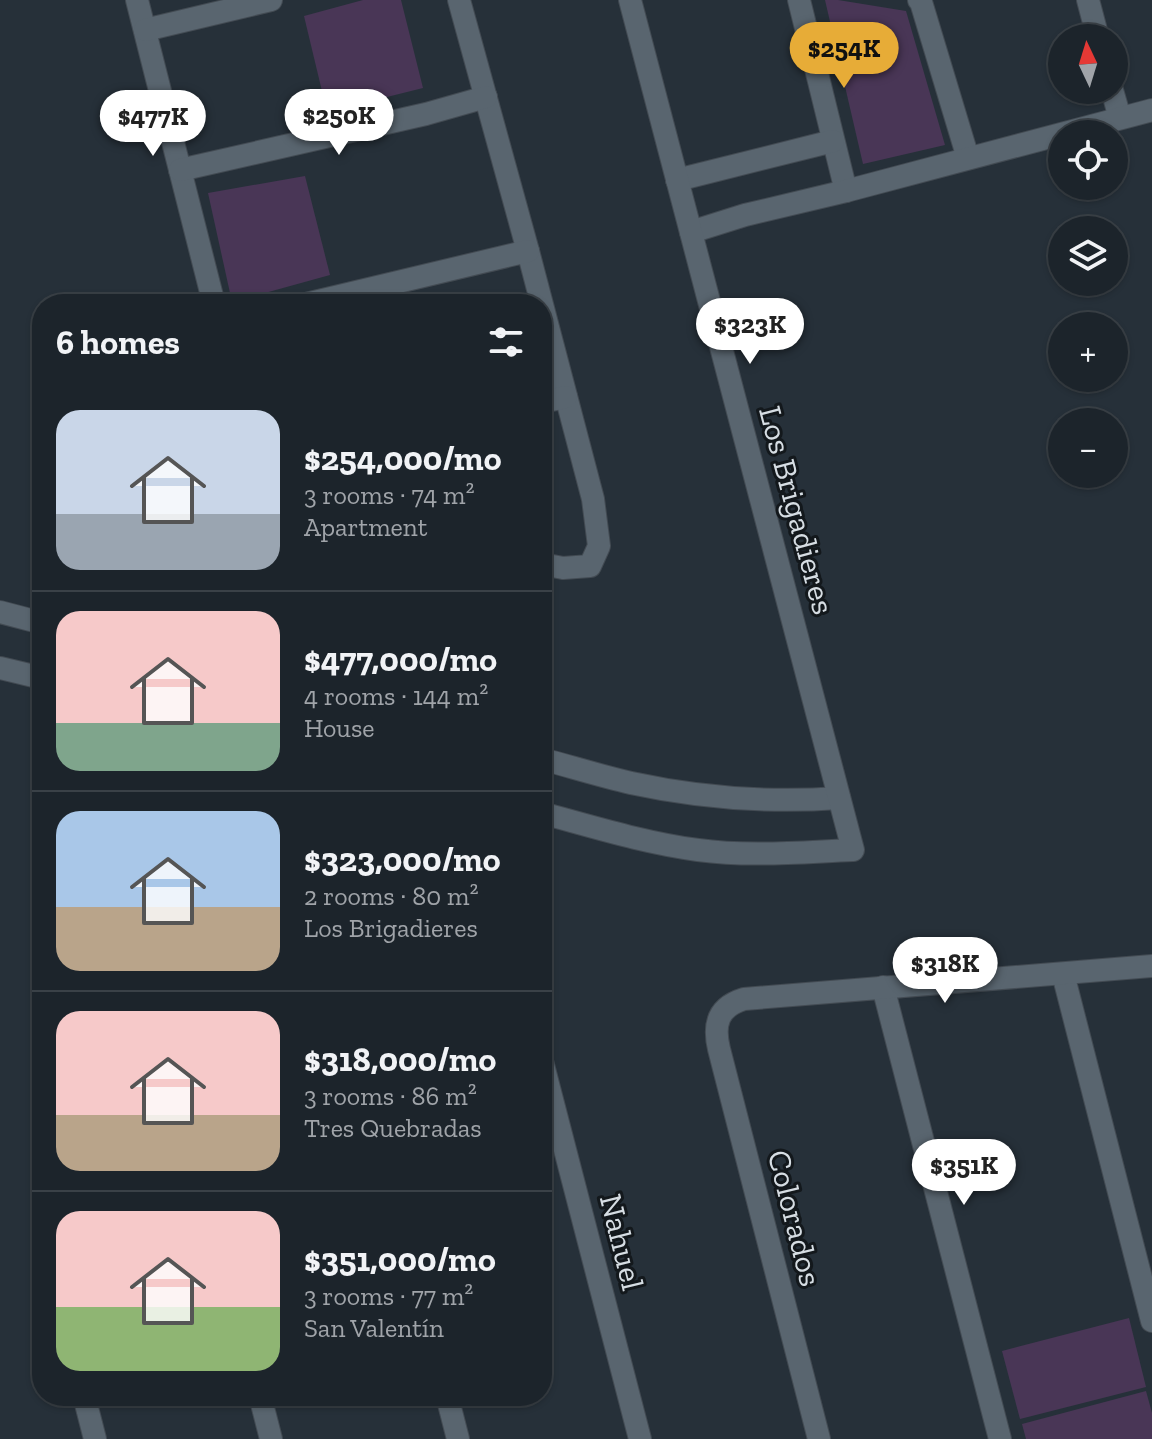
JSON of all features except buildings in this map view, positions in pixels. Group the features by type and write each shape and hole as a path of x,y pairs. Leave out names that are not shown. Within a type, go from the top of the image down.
{"street":[{"path":"137,0 211,294"},
{"path":"145,30 271,0"},
{"path":"459,0 539,294"},
{"name":"Los Brigadieres","path":"552,816 664,845 701,851 853,850 630,0"},
{"path":"799,0 846,191"},
{"path":"919,0 968,158"},
{"path":"1088,0 1094,24"},
{"path":"180,170 426,114 486,97"},
{"path":"1116,104 1120,118"},
{"path":"691,232 745,215 1152,110"},
{"path":"677,180 833,141"},
{"path":"348,294 528,251"},
{"path":"552,343 593,499 599,546 590,566 552,566"},
{"path":"552,400 566,397"},
{"path":"0,612 32,620"},
{"path":"0,668 32,676"},
{"path":"552,762 630,783 710,796 775,801 839,798"},
{"path":"1000,1439 883,987 1152,966"},
{"path":"1063,974 1152,1321"},
{"name":"Colorados","path":"819,1439 719,1049 717,1023 727,1007 744,999 883,987"},
{"name":"Nahuel","path":"552,1100 640,1439"},
{"path":"87,1406 95,1439"},
{"path":"263,1406 271,1439"},
{"path":"450,1406 458,1439"}],"shaded area":[{"path":"363,0 401,0 423,88 327,112 304,16"},
{"path":"825,0 906,11 945,145 863,164"},
{"path":"305,176 330,275 261,294 230,294 208,193"},
{"path":"1129,1318 1146,1387 1020,1419 1002,1351"},
{"path":"1146,1391 1152,1413 1152,1439 1026,1439 1022,1424"}]}
